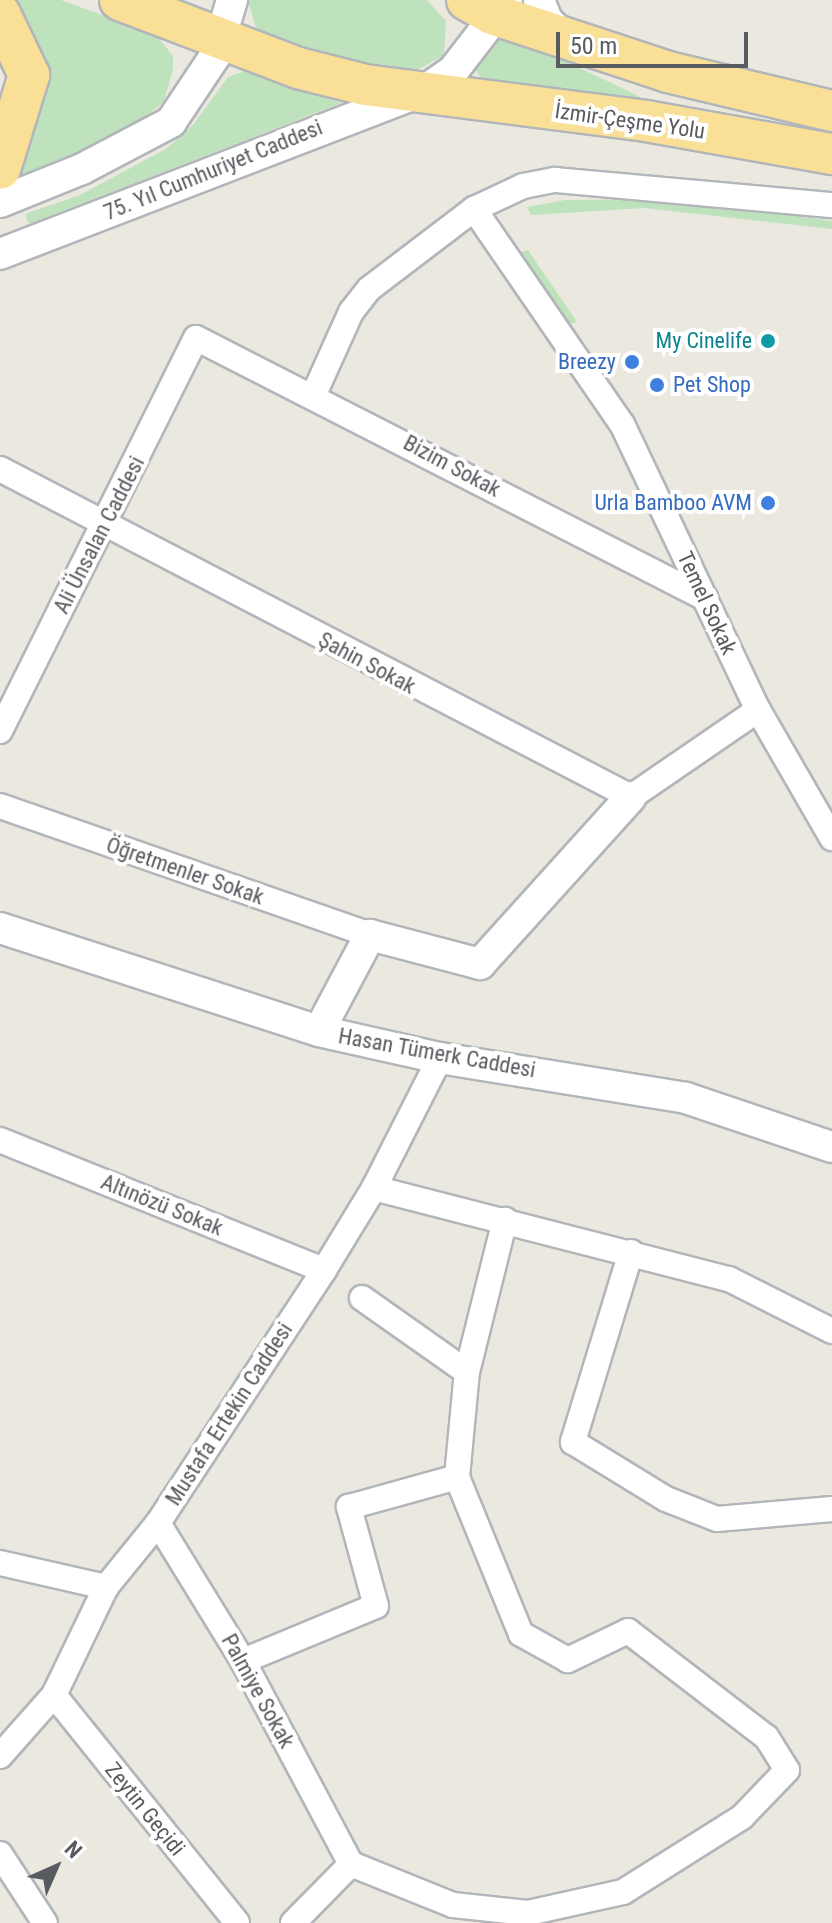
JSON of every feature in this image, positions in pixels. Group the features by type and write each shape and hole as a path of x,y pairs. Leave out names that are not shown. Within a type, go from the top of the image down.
{"highway":[{"path":"120,0 223,40"},
{"path":"489,5 566,39 668,72 832,111"},
{"path":"0,14 29,75 0,169"},
{"name":"İzmir-Çeşme Yolu","path":"223,40 298,68 365,85 427,89 832,154"}],"street":[{"path":"0,202 82,169 171,122 223,40 232,0"},
{"path":"539,0 547,20 566,39"},
{"name":"75. Yıl Cumhuriyet Caddesi","path":"0,254 427,89 453,71 489,5"},
{"path":"314,394 351,312 369,289 474,209 523,186 555,180 832,205"},
{"name":"Temel Sokak","path":"474,209 622,424 758,710 832,838"},
{"name":"Bizim Sokak","path":"196,338 314,394 705,598"},
{"name":"Ali Ünsalan Caddesi","path":"0,731 196,338"},
{"name":"Şahin Sokak","path":"0,469 631,797"},
{"path":"319,1031 370,935 480,964 631,797 758,710"},
{"name":"Öğretmenler Sokak","path":"0,806 370,935"},
{"name":"Hasan Tümerk Caddesi","path":"0,928 319,1031 440,1058 686,1098 832,1147"},
{"name":"Mustafa Ertekin Caddesi","path":"0,1756 54,1695 106,1587 158,1523 324,1270 374,1188 440,1058"},
{"name":"Altınözü Sokak","path":"0,1140 324,1270"},
{"path":"374,1188 729,1279 832,1331"},
{"path":"293,1923 351,1864 453,1905 528,1913 623,1892 742,1817 787,1770 766,1737 628,1631 568,1660 521,1634 457,1477 467,1372 505,1220"},
{"path":"631,1252 573,1442 666,1499 717,1519 832,1509"},
{"path":"362,1298 467,1372"},
{"path":"243,1661 376,1606 349,1507 457,1477"},
{"name":"Palmiye Sokak","path":"158,1523 243,1661 351,1864"},
{"path":"0,1563 106,1587"},
{"name":"Zeytin Geçidi","path":"54,1695 237,1923"},
{"path":"0,1854 45,1923"}],"green space":[{"path":"16,0 61,0 156,35 173,56 173,69 164,101 130,131 6,186 32,139 39,105 41,67 32,33"},
{"path":"248,0 427,0 446,21 444,55 408,75 387,76 265,38 255,25"},
{"path":"501,37 515,37 655,104 481,78 475,69"},
{"path":"244,71 341,103 29,224 25,214 80,195 166,149 193,125 228,77"},
{"path":"673,199 832,221 832,229 644,208 531,215 527,207 565,200"},
{"path":"528,250 577,322 570,324 520,252"}],"place":[{"name":"My Cinelife","path":"768,341"},
{"name":"Breezy","path":"632,362"},
{"name":"Pet Shop","path":"657,385"},
{"name":"Urla Bamboo AVM","path":"768,503"}]}
